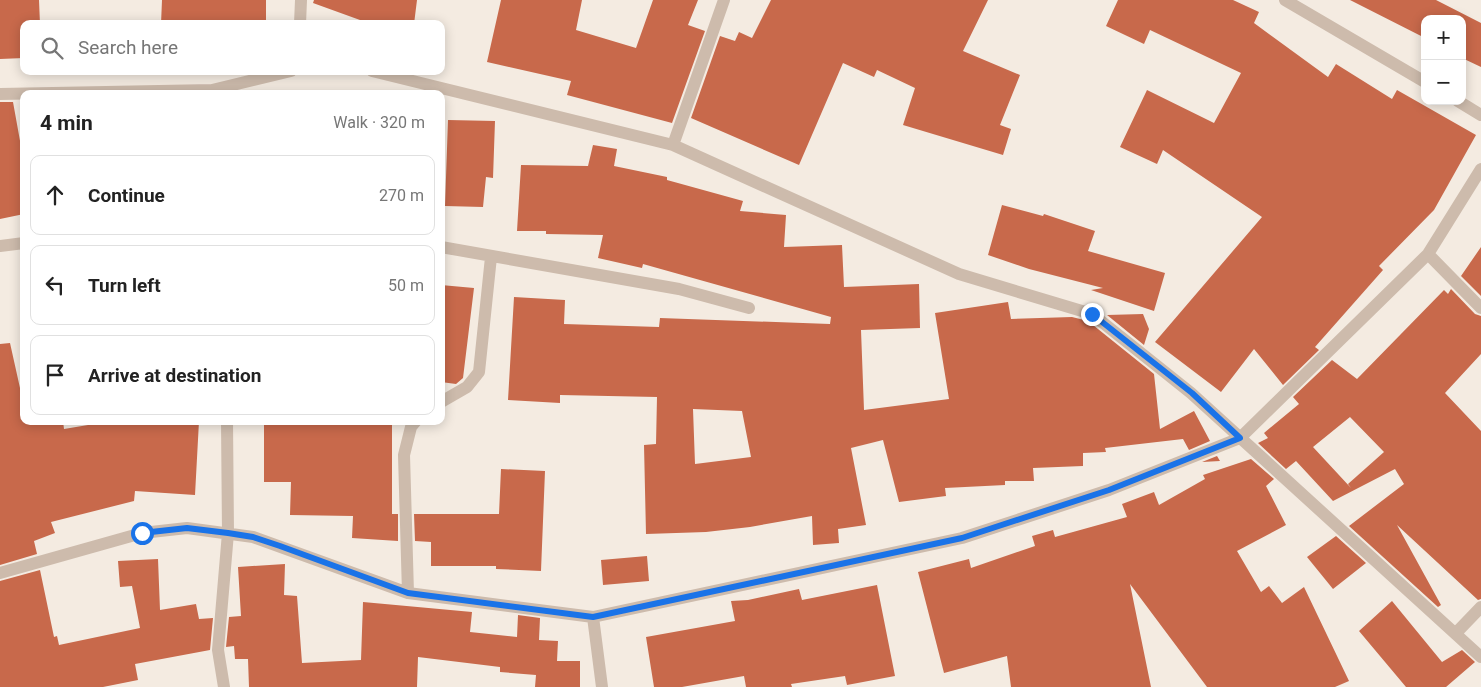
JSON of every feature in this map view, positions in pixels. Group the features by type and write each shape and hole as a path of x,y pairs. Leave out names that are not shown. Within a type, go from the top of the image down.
{"street":[{"path":"300,20 301,0"},
{"path":"673,145 724,0"},
{"path":"1285,0 1421,80"},
{"path":"212,90 274,75"},
{"path":"382,75 416,88"},
{"path":"0,94 20,92"},
{"path":"445,94 673,145 959,274 1092,314 1192,393 1481,657"},
{"path":"1465,105 1481,114"},
{"path":"0,573 142,533 187,528 253,537 408,593 593,617 962,538 1109,490 1240,438 1428,254 1481,169"},
{"path":"0,246 20,244"},
{"path":"445,248 491,257 507,257 679,289 749,308"},
{"path":"1428,254 1481,308"},
{"path":"445,400 468,387 479,372 491,257"},
{"path":"224,687 218,650 228,533 227,425"},
{"path":"408,593 404,454 413,425"},
{"path":"1456,633 1481,607"},
{"path":"593,617 602,687"}],"building":[{"path":"0,0 39,0 40,20 20,20 20,58 0,59"},
{"path":"162,0 266,0 266,20 161,20"},
{"path":"314,0 417,0 414,20 360,20 313,3"},
{"path":"501,0 582,0 576,30 636,48 653,0 698,0 688,25 705,31 672,123 567,95 571,81 487,62"},
{"path":"771,0 988,0 963,51 1020,75 1000,125 1011,129 1003,155 903,125 915,88 877,70 874,77 843,63 799,165 691,118 720,36 735,41 739,32 752,38"},
{"path":"1118,0 1233,0 1259,12 1254,23 1328,77 1336,64 1392,99 1397,90 1476,135 1434,210 1379,266 1383,270 1315,347 1319,350 1283,385 1254,349 1221,392 1155,342 1262,217 1163,150 1157,164 1120,147 1147,90 1214,123 1241,73 1150,30 1144,44 1106,26"},
{"path":"1350,0 1436,0 1465,15 1421,15 1421,36"},
{"path":"1466,15 1481,23 1481,67 1466,60"},
{"path":"0,102 13,102 20,141 20,215 0,219"},
{"path":"448,120 495,121 493,178 486,177 483,207 445,206"},
{"path":"593,145 617,149 614,166 667,177 667,180 743,201 740,211 786,215 784,247 842,245 844,287 919,284 920,328 861,330 864,410 949,399 935,313 1008,302 1011,319 1072,317 1088,321 1154,374 1160,429 1194,411 1210,441 1189,450 1183,439 1105,448 1106,452 1083,453 1083,466 1033,468 1034,481 1005,481 1005,485 945,488 946,496 899,502 883,440 851,448 866,525 838,529 839,543 813,545 812,516 750,527 706,532 646,534 644,445 656,444 657,397 560,395 560,403 508,400 514,297 565,300 564,324 659,327 660,318 830,324 831,317 643,264 642,268 598,258 603,235 546,234 546,231 517,231 521,165 588,166","holes":["693,409 742,411 751,457 695,464"]},
{"path":"1002,205 1043,216 1044,214 1095,231 1088,251 1165,273 1154,311 1091,290 1103,288 1029,269 988,255"},
{"path":"1481,247 1481,296 1461,276"},
{"path":"445,285 474,288 463,378 456,384 445,383"},
{"path":"1451,289 1475,314 1481,316 1481,354 1445,393 1481,431 1481,599 1478,600 1397,525 1441,605 1438,607 1349,526 1404,484 1395,469 1333,501 1296,461 1286,469 1258,443 1268,438 1264,433 1299,404 1293,397 1332,360 1357,379 1444,290 1448,294","holes":["1350,417 1384,452 1348,484 1351,488 1313,447"]},
{"path":"1143,314 1149,329 1144,345 1107,315"},
{"path":"10,343 20,388 20,425 64,425 64,429 88,425 199,425 195,495 135,491 134,501 51,522 55,533 34,541 37,554 0,565 0,344"},
{"path":"264,425 392,425 392,514 398,514 398,541 352,538 353,516 290,515 291,482 264,482"},
{"path":"1217,456 1220,461 1202,462"},
{"path":"1251,459 1274,479 1266,486 1286,525 1237,551 1261,592 1269,586 1282,603 1304,587 1349,681 1335,687 1207,687 1130,584 1151,687 1011,687 1007,656 944,673 918,572 969,559 971,568 1035,546 1032,536 1053,530 1055,537 1127,517 1122,504 1154,492 1159,505 1205,479 1203,475"},
{"path":"501,469 545,471 541,571 496,569 496,566 431,566 431,542 415,541 414,514 499,514"},
{"path":"1336,536 1366,563 1333,589 1307,557"},
{"path":"647,556 649,581 603,585 601,560"},
{"path":"158,559 160,610 196,604 199,619 213,618 210,650 135,664 138,680 103,687 0,687 0,581 40,570 54,637 57,636 59,645 140,628 132,586 120,587 118,561"},
{"path":"285,564 284,595 297,596 302,663 361,660 363,602 472,612 470,632 517,637 518,615 540,618 539,640 558,641 557,661 580,661 580,687 535,687 536,675 500,672 500,667 418,657 417,687 249,687 248,659 235,659 234,646 226,647 229,617 241,616 238,567"},
{"path":"877,585 895,676 847,685 845,676 791,684 792,687 746,687 744,676 682,687 654,687 646,637 735,621 731,601 748,600 799,589 802,600"},
{"path":"1392,601 1442,662 1462,650 1475,662 1446,687 1406,687 1359,631"}],"route":[{"path":"142,533 187,528 253,537 408,593 593,617 962,538 1109,490 1240,438 1192,393 1092,314"}]}
